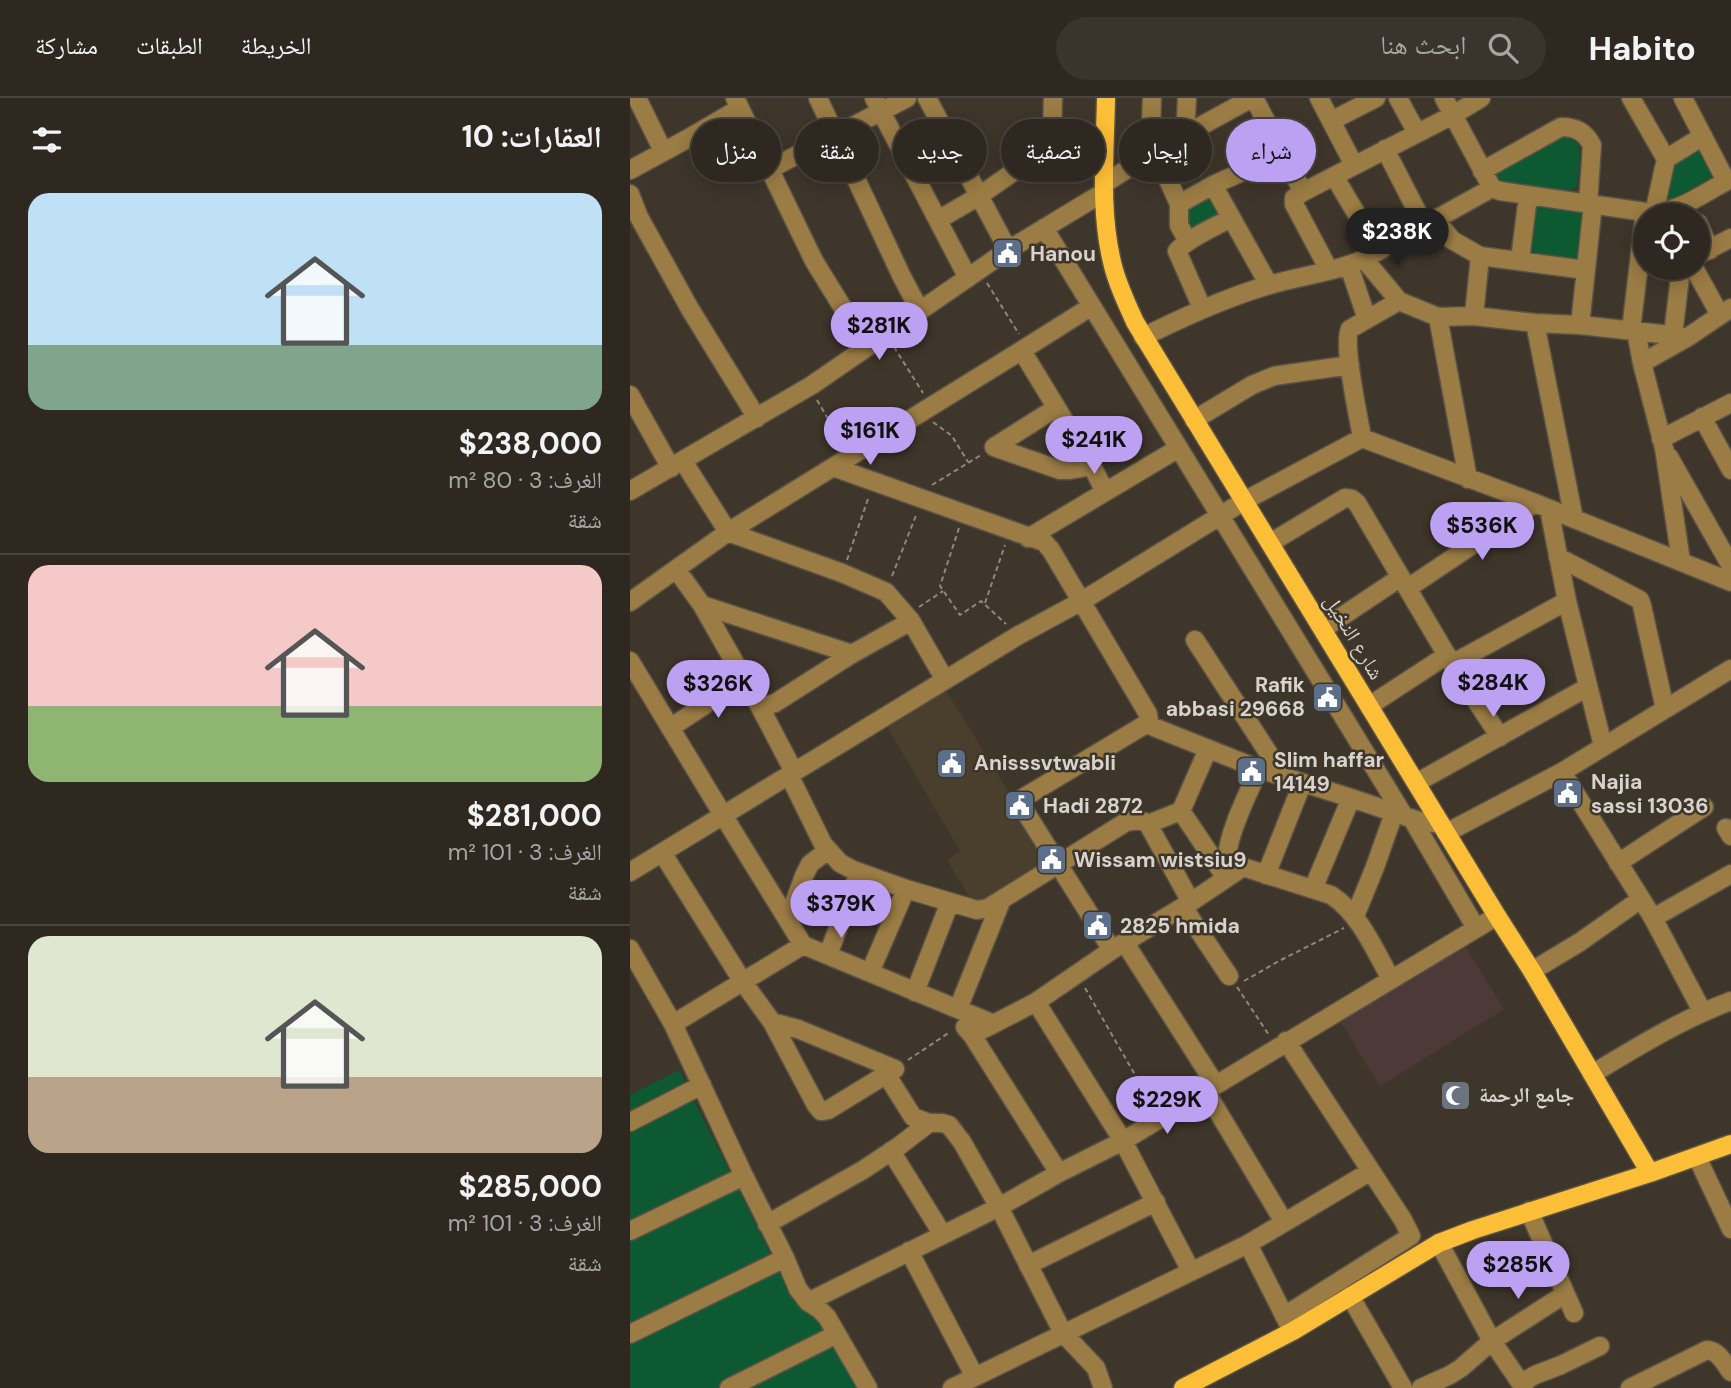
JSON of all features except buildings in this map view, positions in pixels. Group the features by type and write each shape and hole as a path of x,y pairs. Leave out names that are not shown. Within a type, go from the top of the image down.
{"main road":[{"name":"شارع النخيل","path":"1107,98 1104,188 1113,267 1143,337 1532,971 1650,1173"},
{"path":"1183,1388 1288,1323 1350,1296 1439,1243 1731,1144"}],"street":[{"path":"637,98 663,151"},
{"path":"818,98 828,119"},
{"path":"857,119 878,104 907,98"},
{"path":"927,98 1008,250"},
{"path":"938,220 979,196 1049,147 1052,138 1053,98"},
{"path":"1152,98 1152,119"},
{"path":"1186,119 1187,98"},
{"path":"1319,98 1354,166"},
{"path":"1331,121 1376,98"},
{"path":"1398,98 1416,133"},
{"path":"1444,98 1492,188 1510,194 1633,211"},
{"path":"1329,270 1293,204 1294,198 1481,98"},
{"path":"1631,98 1666,159"},
{"path":"1683,98 1729,180 1699,203"},
{"path":"1211,119 1246,99 1259,119"},
{"path":"630,170 687,139 737,103 745,119"},
{"path":"878,104 938,220 974,274"},
{"path":"1482,171 1562,127 1571,127 1588,137 1592,145 1591,204 1580,325"},
{"path":"1652,203 1666,159 1703,136"},
{"path":"1385,149 1430,222 1451,240 1480,256 1586,270"},
{"path":"1334,176 1364,259 1367,319"},
{"path":"630,491 809,387 1119,177"},
{"path":"1179,204 1226,179"},
{"path":"776,182 814,261 867,348"},
{"path":"858,182 920,311"},
{"path":"1168,182 1179,204 1179,225 1188,242"},
{"path":"1298,182 1303,192"},
{"path":"1213,185 1269,285"},
{"path":"1143,337 1202,308 1269,285 1364,259 1492,188"},
{"path":"630,194 639,217 684,299 757,418"},
{"path":"1520,260 1528,196"},
{"path":"1202,308 1177,253 1178,249 1231,218"},
{"path":"1044,228 1403,816 1476,928"},
{"path":"1710,250 1731,238"},
{"path":"1474,316 1480,256"},
{"path":"1364,259 1399,301 1438,317 1474,316 1681,336"},
{"path":"1640,280 1633,331 1663,443 1681,561"},
{"path":"1681,280 1681,336"},
{"path":"1642,363 1681,336 1725,312 1702,280"},
{"path":"1362,438 1347,334 1350,329 1399,301"},
{"path":"630,602 728,532 1092,306"},
{"path":"1438,317 1468,479"},
{"path":"1535,323 1574,519"},
{"path":"1025,349 1105,492"},
{"path":"1194,420 1252,385 1274,376 1350,365"},
{"path":"630,395 728,532 842,573 886,592 909,618 945,680"},
{"path":"1663,443 1702,417 1731,402"},
{"path":"994,447 1056,408"},
{"path":"1702,417 1731,470"},
{"path":"630,872 1244,501 1362,438 1731,582"},
{"path":"1663,443 1725,543 1731,566"},
{"path":"994,447 1060,470 1092,466"},
{"path":"1028,538 1179,448"},
{"path":"833,467 1044,542 1082,601 1148,714 1149,722 1021,800 1021,805 1058,863 1119,946 1210,1087 1284,1222"},
{"path":"1270,543 1345,498 1357,503 1500,737"},
{"path":"1542,506 1558,557 1603,746"},
{"path":"1322,629 1542,506"},
{"path":"1558,557 1640,600 1665,709"},
{"path":"676,569 702,605 760,707 820,837 840,863 906,889 982,910 1126,822 1144,821 1148,824 1187,905 1228,976"},
{"path":"1369,706 1450,659 1567,601"},
{"path":"702,605 852,654"},
{"path":"760,707 775,703 909,618"},
{"path":"1195,640 1284,776"},
{"path":"630,661 803,945 915,992 961,1019 994,1024 1036,1002 1242,867"},
{"path":"1146,724 1259,769 1443,828 1562,772 1731,669"},
{"path":"670,728 744,679"},
{"path":"1416,783 1588,687"},
{"path":"1148,824 1181,811 1208,749"},
{"path":"1259,769 1227,852 1228,858 1242,867 1331,895 1341,902 1356,919 1391,979"},
{"path":"1562,772 1653,918 1702,1011"},
{"path":"1266,875 1302,783"},
{"path":"1312,889 1351,798"},
{"path":"1618,863 1704,807"},
{"path":"1181,811 1226,878"},
{"path":"1356,919 1375,867 1403,816"},
{"path":"788,920 810,863 828,850"},
{"path":"663,854 743,982 772,1022 821,1111 828,1110 890,1071"},
{"path":"828,955 859,872"},
{"path":"1653,918 1731,874"},
{"path":"870,972 906,889"},
{"path":"961,1019 1002,899"},
{"path":"1532,971 1580,942 1641,899"},
{"path":"915,992 950,902"},
{"path":"807,1302 999,1207 1123,1141 1497,916"},
{"path":"673,1024 803,945"},
{"path":"630,949 673,1024 785,1258 797,1289 807,1302 823,1312 868,1388"},
{"path":"1592,1074 1702,1011 1731,1001"},
{"path":"1036,1002 1123,1141 1191,1271"},
{"path":"961,1019 994,1024"},
{"path":"961,1019 1059,1173"},
{"path":"772,1022 798,1029 890,1071 910,1113 918,1119 949,1125 962,1142 999,1207 1063,1333 1096,1368 1103,1388"},
{"path":"1281,1044 1404,1220 1421,1254"},
{"path":"630,1122 702,1085"},
{"path":"767,1224 863,1170 929,1122"},
{"path":"891,1151 943,1235"},
{"path":"1697,1157 1731,1229"},
{"path":"952,1388 1248,1244 1371,1171"},
{"path":"630,1231 744,1176"},
{"path":"1028,1265 1156,1202"},
{"path":"1529,1211 1574,1312"},
{"path":"1248,1244 1288,1323 1411,1236"},
{"path":"1439,1243 1492,1341 1522,1385 1535,1375 1600,1346"},
{"path":"909,1251 975,1377"},
{"path":"630,1334 785,1258"},
{"path":"1422,1388 1461,1368 1492,1341 1564,1294"},
{"path":"1350,1296 1403,1388"},
{"path":"729,1388 837,1334"},
{"path":"1630,1388 1707,1350 1718,1354 1731,1372"}],"path":[{"path":"974,274 1025,349"},
{"path":"886,334 926,410 951,436 968,463"},
{"path":"809,387 850,457"},
{"path":"886,592 918,498 994,447"},
{"path":"842,573 874,482"},
{"path":"963,514 940,586 960,615 981,601 1019,635"},
{"path":"984,604 1010,531"},
{"path":"909,618 943,592"},
{"path":"1281,1044 1236,986 1356,919"},
{"path":"1077,975 1138,1080"},
{"path":"890,1071 961,1019"}],"shaded area":[{"path":"942,684 1052,862 976,908 947,860 960,851 883,720"},
{"path":"1464,944 1504,1009 1380,1086 1339,1019"}],"green space":[{"path":"1559,132 1576,137 1579,149 1577,186 1569,192 1503,184 1491,171"},
{"path":"1700,142 1717,174 1668,202 1657,203 1663,162"},
{"path":"1212,190 1227,216 1190,238 1182,206"},
{"path":"1528,203 1583,209 1576,264 1521,254"},
{"path":"679,1070 795,1303 819,1314 859,1388 630,1388 630,1095"}],"place":[{"name":"Hanou","path":"1007,254"},
{"name":"Rafik abbasi 29668","path":"1328,697"},
{"name":"Anisssvtwabli","path":"951,763"},
{"name":"Slim haffar 14149","path":"1251,772"},
{"name":"Najia sassi 13036","path":"1568,794"},
{"name":"Hadi 2872","path":"1020,806"},
{"name":"Wissam wistsiu9","path":"1051,860"},
{"name":"2825 hmida","path":"1097,926"},
{"name":"جامع الرحمة","path":"1456,1095"}]}
